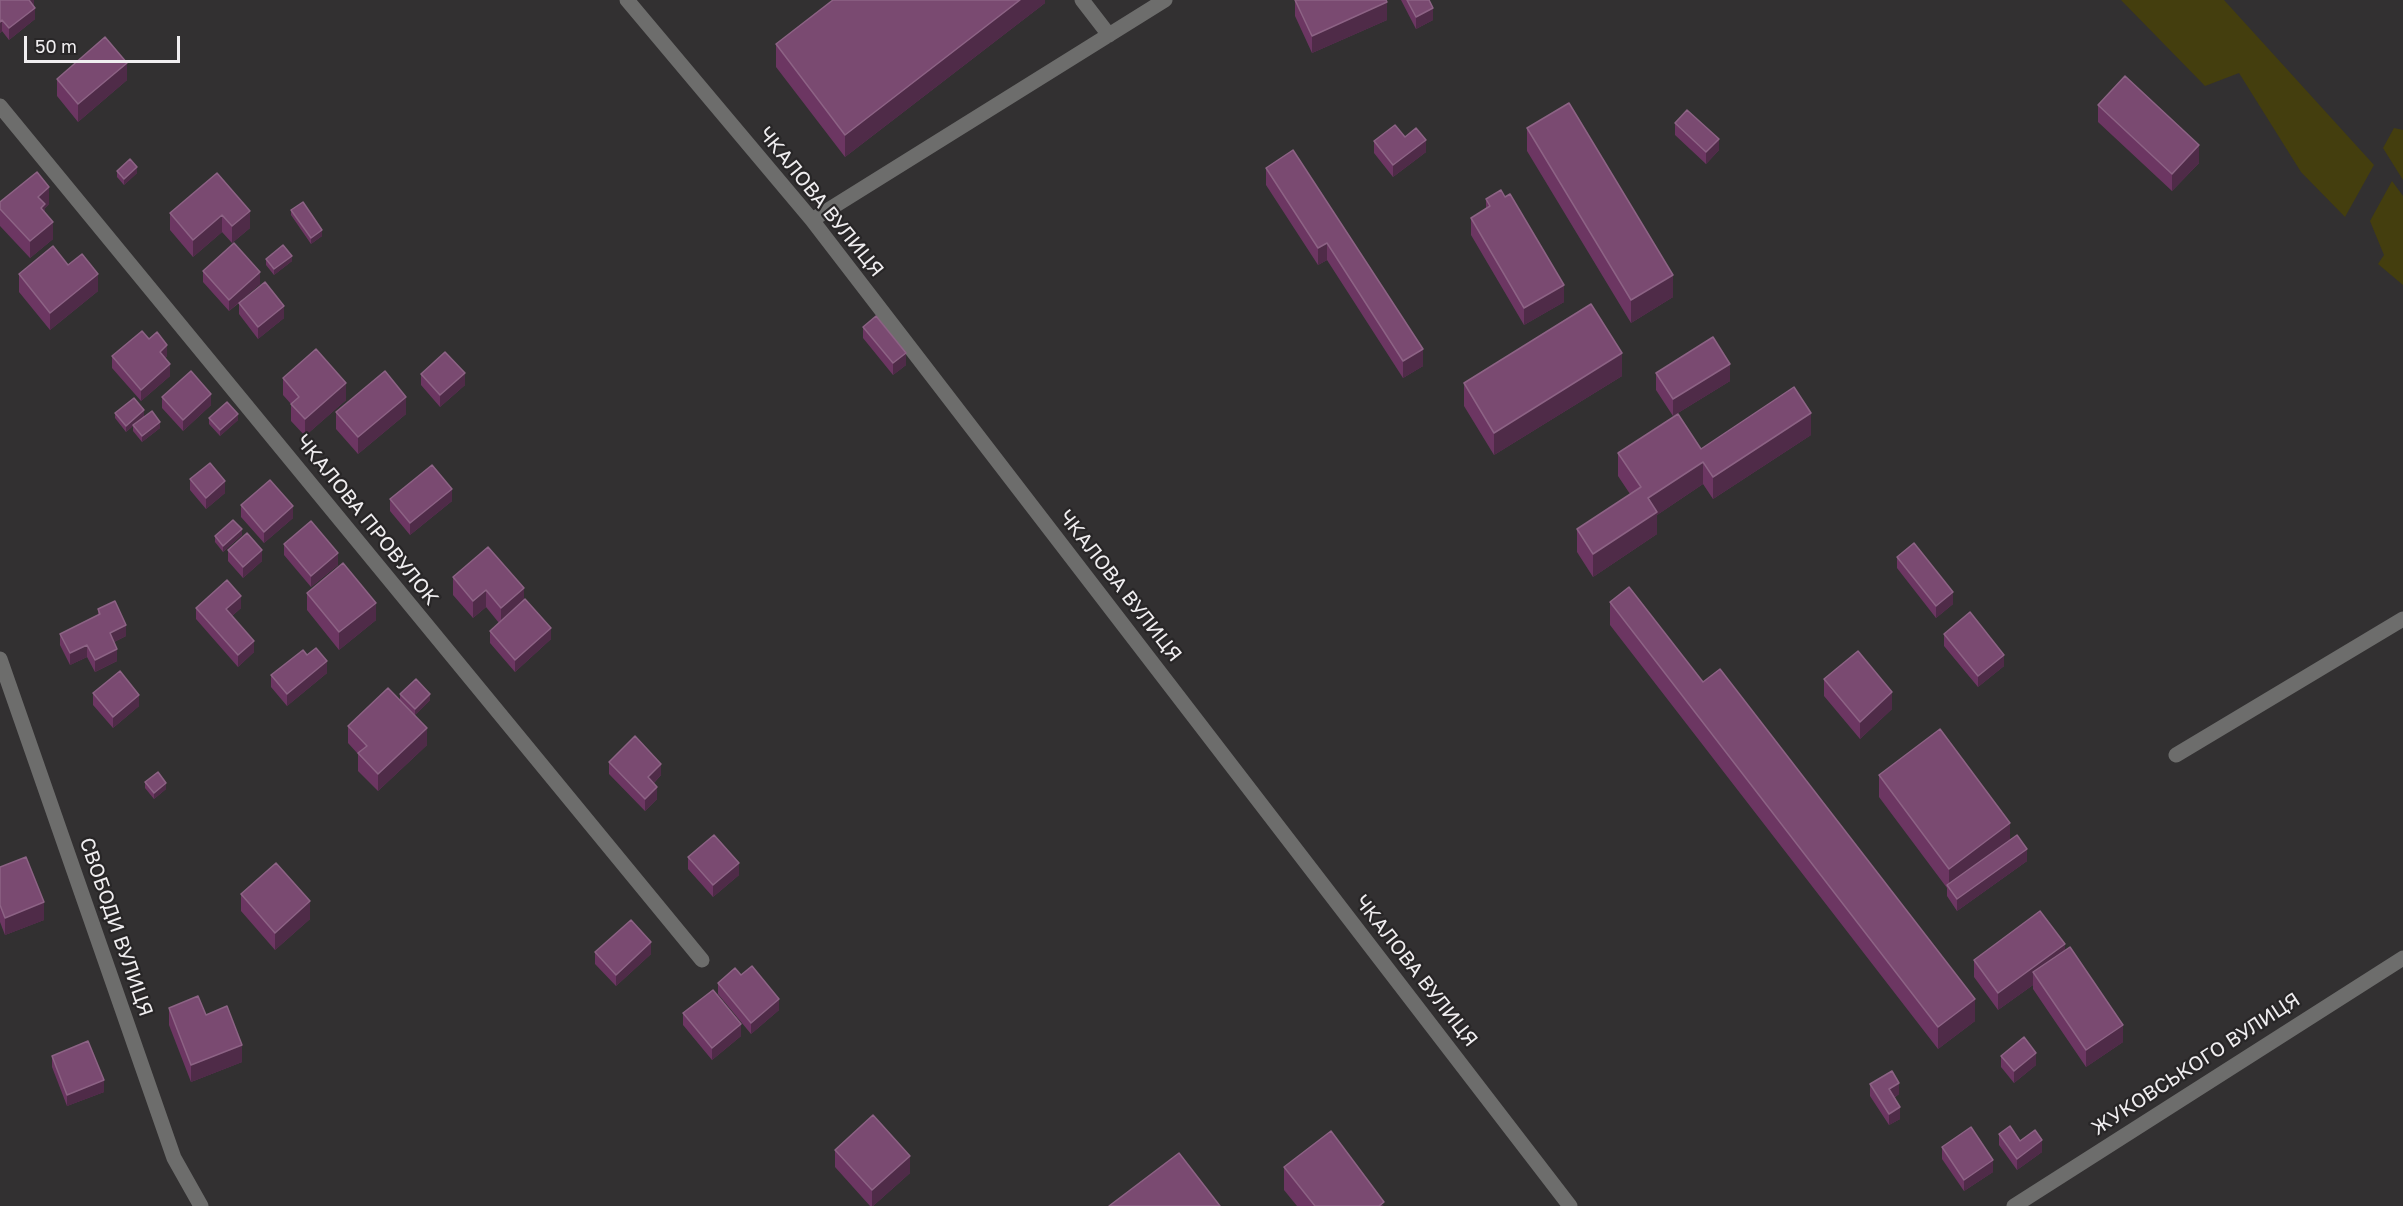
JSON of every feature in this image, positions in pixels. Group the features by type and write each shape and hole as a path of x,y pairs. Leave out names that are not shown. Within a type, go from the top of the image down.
{"street":[{"name":"ЧКАЛОВА ВУЛИЦЯ","path":"627,0 812,220 1570,1206"},
{"path":"1082,0 1109,34"},
{"path":"812,220 1165,0"},
{"name":"ЧКАЛОВА ПРОВУЛОК","path":"0,106 702,960"},
{"path":"2176,756 2403,619"},
{"name":"СВОБОДИ ВУЛИЦЯ","path":"0,659 174,1158 201,1206"},
{"name":"ЖУКОВСЬКОГО ВУЛИЦЯ","path":"2014,1206 2403,958"}],"shaded area":[{"path":"2121,0 2224,0 2374,165 2345,217 2301,172 2239,73 2205,86"},
{"path":"2394,128 2403,130 2403,180 2383,148"},
{"path":"2392,181 2403,196 2403,285 2378,264 2384,255 2370,221"}],"building":[{"path":"0,0 29,0 35,8 9,28 2,20 0,22"},
{"path":"833,0 1020,0 845,135 776,44"},
{"path":"1295,0 1386,0 1387,2 1312,36"},
{"path":"1407,0 1429,0 1433,8 1416,17"},
{"path":"105,37 127,63 78,104 57,79"},
{"path":"2125,76 2199,145 2172,174 2098,105"},
{"path":"1569,103 1673,275 1631,300 1527,128"},
{"path":"1687,110 1719,139 1706,152 1675,123"},
{"path":"1395,125 1405,137 1416,128 1426,140 1393,165 1374,141"},
{"path":"1293,150 1423,349 1403,361 1327,243 1318,248 1266,168"},
{"path":"130,159 137,167 124,179 117,171"},
{"path":"37,172 49,187 38,197 45,204 41,208 53,222 30,241 0,209 0,202"},
{"path":"217,173 250,211 232,226 222,215 193,240 170,213"},
{"path":"1501,190 1505,197 1510,194 1564,285 1524,308 1471,218 1490,206 1486,199"},
{"path":"303,202 322,230 311,238 291,210"},
{"path":"234,243 260,272 229,300 203,271"},
{"path":"283,245 292,256 274,269 266,259"},
{"path":"53,246 68,265 82,254 98,274 50,313 19,274"},
{"path":"265,282 284,306 258,327 239,303"},
{"path":"1591,304 1622,353 1494,433 1464,383"},
{"path":"876,316 906,353 893,363 863,327"},
{"path":"142,331 149,339 157,332 167,345 160,352 170,364 141,390 112,356"},
{"path":"1713,337 1730,364 1673,399 1656,373"},
{"path":"316,349 346,383 305,419 291,404 299,397 283,378"},
{"path":"445,352 465,373 440,395 421,374"},
{"path":"191,371 211,394 183,420 162,397"},
{"path":"385,371 406,397 358,437 336,412"},
{"path":"1794,387 1811,413 1713,477 1703,462 1648,498 1657,512 1593,554 1577,529 1641,487 1618,453 1678,414 1701,449"},
{"path":"134,398 144,410 126,426 115,413"},
{"path":"227,402 238,414 220,430 209,418"},
{"path":"152,411 160,422 142,436 133,425"},
{"path":"210,463 225,481 206,498 190,479"},
{"path":"432,465 452,489 410,523 390,499"},
{"path":"270,480 293,506 264,532 241,505"},
{"path":"233,520 242,529 223,546 215,536"},
{"path":"311,521 338,553 311,576 284,544"},
{"path":"247,533 262,550 243,567 228,550"},
{"path":"1914,543 1953,592 1936,606 1897,557"},
{"path":"488,547 524,588 501,608 486,590 473,601 453,577"},
{"path":"343,563 376,603 339,632 307,593"},
{"path":"227,580 241,596 226,609 254,641 238,655 196,608"},
{"path":"1629,587 1703,682 1720,669 1975,999 1938,1027 1610,602"},
{"path":"525,599 551,628 515,660 490,631"},
{"path":"115,601 126,625 110,633 117,649 95,660 87,645 70,653 60,634 100,614 98,609"},
{"path":"1970,612 2004,655 1978,676 1944,634"},
{"path":"316,648 327,661 287,694 271,675 303,650 307,655"},
{"path":"1858,651 1892,692 1860,722 1824,679"},
{"path":"120,671 139,695 113,717 93,693"},
{"path":"416,679 430,694 415,709 400,694"},
{"path":"388,688 427,728 378,774 358,753 367,746 348,726"},
{"path":"1940,729 2010,823 1949,869 1879,775"},
{"path":"635,736 661,764 648,777 657,787 645,799 609,762"},
{"path":"158,772 166,783 154,793 145,782"},
{"path":"714,835 739,863 713,885 688,857"},
{"path":"2017,835 2027,849 1957,899 1947,885"},
{"path":"26,857 44,902 5,918 0,905 0,867"},
{"path":"276,863 310,901 275,933 241,894"},
{"path":"2040,911 2065,944 1998,993 1974,960"},
{"path":"631,920 651,942 616,975 595,952"},
{"path":"2070,947 2123,1025 2086,1050 2033,972"},
{"path":"752,966 779,999 751,1023 718,983 735,968 741,975"},
{"path":"713,990 741,1024 712,1048 683,1013"},
{"path":"198,996 206,1015 227,1006 242,1045 191,1065 169,1008"},
{"path":"2024,1037 2036,1053 2014,1071 2001,1056"},
{"path":"88,1041 104,1080 67,1095 52,1056"},
{"path":"1892,1071 1899,1083 1889,1089 1900,1107 1889,1114 1870,1084"},
{"path":"873,1115 910,1156 872,1190 835,1150"},
{"path":"2010,1126 2020,1141 2035,1130 2042,1140 2017,1159 1999,1134"},
{"path":"1971,1127 1993,1160 1964,1180 1942,1147"},
{"path":"1331,1131 1384,1202 1379,1206 1315,1206 1284,1167"},
{"path":"1179,1153 1220,1206 1109,1206"}]}
